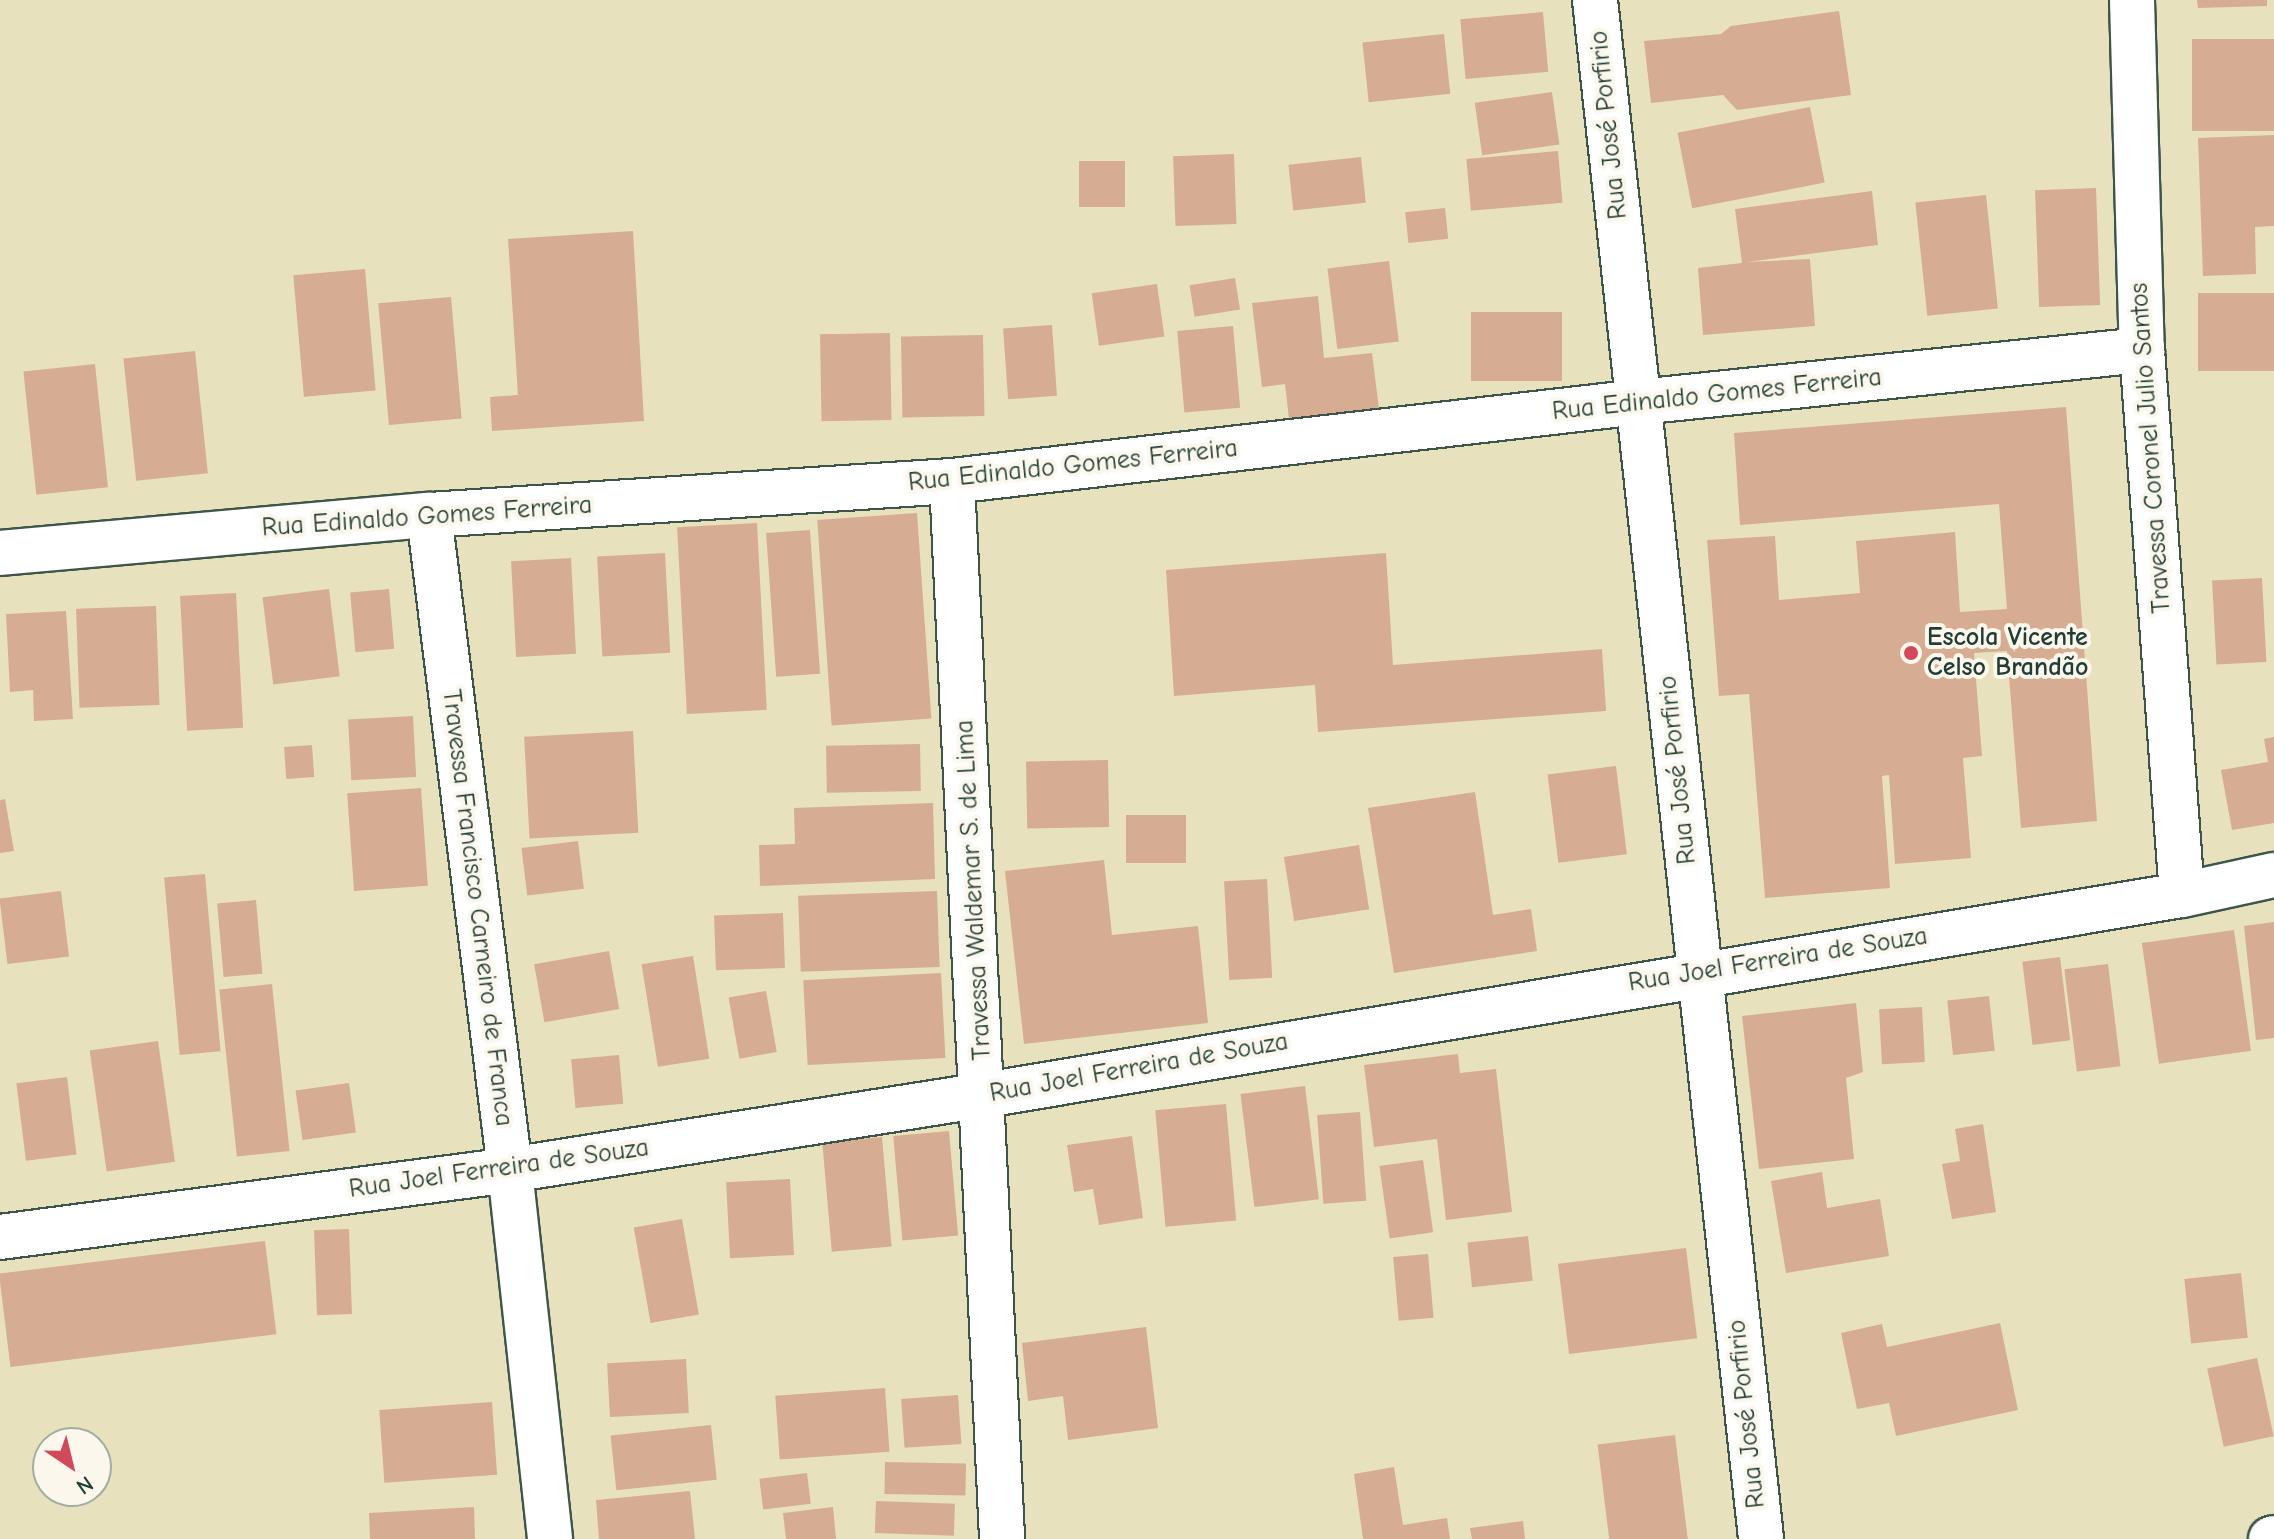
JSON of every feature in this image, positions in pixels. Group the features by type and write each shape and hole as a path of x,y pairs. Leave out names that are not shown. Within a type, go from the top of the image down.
{"street":[{"name":"Rua José Porfirio","path":"1595,0 1761,1539"},
{"name":"Travessa Coronel Julio Santos","path":"2132,0 2142,350 2182,895"},
{"name":"Rua Edinaldo Gomes Ferreira","path":"0,553 429,515 952,481 1639,402 2142,350"},
{"name":"Travessa Waldemar S. de Lima","path":"952,481 985,1095 1002,1539"},
{"name":"Travessa Francisco Carneiro de Franca","path":"429,515 510,1170 550,1539"},
{"name":"Rua Joel Ferreira de Souza","path":"0,1237 510,1170 985,1095 1699,973 2182,895 2274,875"}],"building":[{"path":"2197,0 2267,0 2267,6 2198,8"},
{"path":"1839,11 1851,95 1737,110 1723,95 1651,103 1644,41 1721,34 1731,26"},
{"path":"1543,12 1548,72 1466,79 1460,19"},
{"path":"1444,34 1450,94 1369,102 1362,43"},
{"path":"2192,39 2274,39 2274,131 2192,131"},
{"path":"1552,92 1559,144 1482,155 1475,103"},
{"path":"1810,107 1825,183 1692,208 1677,133"},
{"path":"2274,135 2274,226 2255,227 2256,274 2203,276 2198,138"},
{"path":"1558,151 1563,203 1471,211 1466,159"},
{"path":"1234,154 1236,224 1175,226 1173,156"},
{"path":"1361,157 1366,203 1293,210 1288,165"},
{"path":"1079,161 1125,161 1125,207 1079,207"},
{"path":"2096,188 2100,305 2039,307 2035,190"},
{"path":"1872,191 1878,245 1747,262 1810,259 1815,326 1703,335 1698,268 1742,263 1735,209"},
{"path":"1986,195 1998,308 1927,316 1915,202"},
{"path":"1445,208 1448,239 1408,243 1405,212"},
{"path":"633,231 644,421 492,431 490,397 518,395 508,239"},
{"path":"1389,261 1399,341 1337,349 1327,269"},
{"path":"365,269 376,391 304,397 293,275"},
{"path":"1235,278 1240,310 1195,317 1190,285"},
{"path":"1157,284 1164,336 1099,346 1092,293"},
{"path":"2198,293 2274,293 2274,371 2198,371"},
{"path":"1318,296 1324,358 1372,353 1379,409 1289,419 1285,384 1262,387 1252,303"},
{"path":"451,297 462,419 389,425 378,303"},
{"path":"1471,312 1562,312 1562,381 1471,381"},
{"path":"1052,325 1057,396 1008,399 1003,328"},
{"path":"1233,326 1240,408 1184,413 1177,331"},
{"path":"890,333 892,420 822,421 820,334"},
{"path":"983,335 984,416 902,417 901,336"},
{"path":"195,351 208,473 136,481 123,359"},
{"path":"95,364 108,487 36,495 23,372"},
{"name":"Escola Vicente Celso Brandão","path":"2066,407 2097,821 2021,828 2007,651 1974,653 1982,756 1963,758 1971,858 1895,864 1889,775 1882,776 1890,888 1765,898 1749,694 1719,696 1707,540 1775,536 1779,600 1860,593 1856,541 1955,532 1960,612 2007,609 1999,504 1740,525 1734,433"},
{"path":"917,513 931,718 832,725 817,520"},
{"path":"757,523 767,710 687,714 677,527"},
{"path":"810,530 820,674 776,677 766,533"},
{"path":"665,553 670,653 602,656 597,557"},
{"path":"1386,553 1393,665 1602,649 1606,711 1318,732 1315,685 1174,696 1166,570"},
{"path":"571,558 576,654 516,657 511,561"},
{"path":"2262,578 2266,662 2216,665 2212,581"},
{"path":"329,589 340,676 273,685 262,597"},
{"path":"389,589 394,649 355,652 350,592"},
{"path":"236,593 243,728 187,731 180,596"},
{"path":"156,606 159,705 80,708 76,609"},
{"path":"66,611 73,719 34,721 33,690 10,692 6,614"},
{"path":"413,716 416,777 351,780 348,719"},
{"path":"633,731 638,833 529,839 524,737"},
{"path":"2274,737 2274,823 2232,830 2221,770 2268,762 2264,739"},
{"path":"920,744 921,791 827,793 826,746"},
{"path":"312,745 314,777 286,779 284,747"},
{"path":"1108,760 1109,827 1027,828 1026,761"},
{"path":"1616,766 1627,854 1558,863 1548,774"},
{"path":"421,788 428,886 354,891 347,793"},
{"path":"1475,792 1493,915 1531,909 1537,951 1394,973 1368,808"},
{"path":"5,799 14,851 0,853 0,800"},
{"path":"933,803 935,879 760,886 759,845 795,844 794,808"},
{"path":"1126,815 1186,815 1186,863 1126,863"},
{"path":"578,841 584,889 527,896 521,848"},
{"path":"1359,845 1369,909 1294,921 1284,857"},
{"path":"1104,860 1112,935 1198,926 1208,1023 1024,1044 1005,871"},
{"path":"205,874 221,1051 180,1055 164,878"},
{"path":"1267,879 1272,978 1229,980 1224,881"},
{"path":"61,891 69,957 8,964 0,898"},
{"path":"937,891 940,967 801,972 798,896"},
{"path":"256,900 262,974 224,977 217,903"},
{"path":"783,913 785,968 716,970 714,915"},
{"path":"2274,922 2274,1038 2256,1040 2244,926"},
{"path":"2234,930 2251,1051 2159,1064 2142,943"},
{"path":"609,951 619,1009 544,1022 534,964"},
{"path":"693,956 709,1059 658,1067 642,964"},
{"path":"2060,957 2070,1040 2033,1045 2022,962"},
{"path":"2108,964 2121,1066 2077,1072 2064,969"},
{"path":"941,973 945,1058 808,1065 803,980"},
{"path":"272,984 290,1151 237,1157 219,990"},
{"path":"766,991 777,1052 739,1059 729,998"},
{"path":"1989,996 1995,1051 1953,1055 1947,1000"},
{"path":"1856,1003 1863,1072 1846,1078 1854,1159 1759,1169 1742,1016"},
{"path":"1922,1007 1925,1062 1882,1064 1879,1009"},
{"path":"158,1041 175,1162 107,1171 90,1051"},
{"path":"1458,1054 1460,1073 1496,1069 1512,1212 1446,1220 1437,1139 1374,1147 1364,1065"},
{"path":"619,1055 623,1104 575,1108 571,1059"},
{"path":"67,1077 77,1154 26,1161 16,1083"},
{"path":"349,1083 356,1133 302,1140 296,1091"},
{"path":"1305,1086 1319,1199 1254,1207 1240,1094"},
{"path":"1226,1104 1236,1221 1165,1227 1155,1110"},
{"path":"1360,1112 1366,1201 1323,1204 1317,1115"},
{"path":"1983,1124 1996,1212 1952,1219 1942,1164 1960,1161 1955,1129"},
{"path":"949,1131 958,1236 902,1240 893,1136"},
{"path":"1132,1136 1143,1218 1099,1225 1093,1189 1074,1192 1067,1145"},
{"path":"882,1137 892,1247 832,1252 822,1142"},
{"path":"1423,1160 1433,1232 1390,1238 1379,1166"},
{"path":"1822,1172 1827,1208 1880,1199 1889,1256 1786,1273 1771,1181"},
{"path":"790,1179 794,1255 730,1258 726,1182"},
{"path":"682,1219 699,1315 651,1323 634,1228"},
{"path":"349,1229 352,1314 317,1315 314,1230"},
{"path":"1528,1236 1533,1281 1472,1287 1467,1242"},
{"path":"265,1241 276,1334 10,1367 0,1274"},
{"path":"1686,1248 1697,1338 1569,1354 1558,1264"},
{"path":"1428,1254 1434,1318 1399,1321 1393,1257"},
{"path":"2241,1273 2248,1338 2191,1344 2184,1279"},
{"path":"2000,1323 2018,1410 1896,1436 1889,1403 1857,1409 1841,1333 1882,1324 1887,1347"},
{"path":"1146,1327 1158,1428 1068,1440 1063,1396 1028,1401 1022,1343"},
{"path":"2257,1358 2274,1436 2224,1447 2207,1369"},
{"path":"686,1359 689,1413 610,1417 607,1363"},
{"path":"885,1388 889,1452 780,1460 775,1396"},
{"path":"958,1395 961,1444 905,1448 901,1399"},
{"path":"492,1402 497,1475 384,1483 379,1410"},
{"path":"711,1425 717,1480 616,1490 611,1436"},
{"path":"1675,1435 1688,1539 1609,1539 1598,1445"},
{"path":"885,1462 966,1463 965,1495 884,1494"},
{"path":"1394,1467 1403,1525 1447,1518 1450,1539 1363,1539 1354,1474"},
{"path":"807,1473 811,1504 763,1510 759,1479"},
{"path":"690,1491 695,1539 599,1539 596,1500"},
{"path":"876,1501 955,1504 954,1536 875,1533"},
{"path":"474,1507 475,1539 370,1539 369,1513"},
{"path":"833,1507 836,1539 786,1539 783,1513"},
{"path":"1523,1521 1525,1539 1472,1539 1470,1528"}],"place":[{"name":"Escola Vicente Celso Brandão","path":"1911,653"}]}
